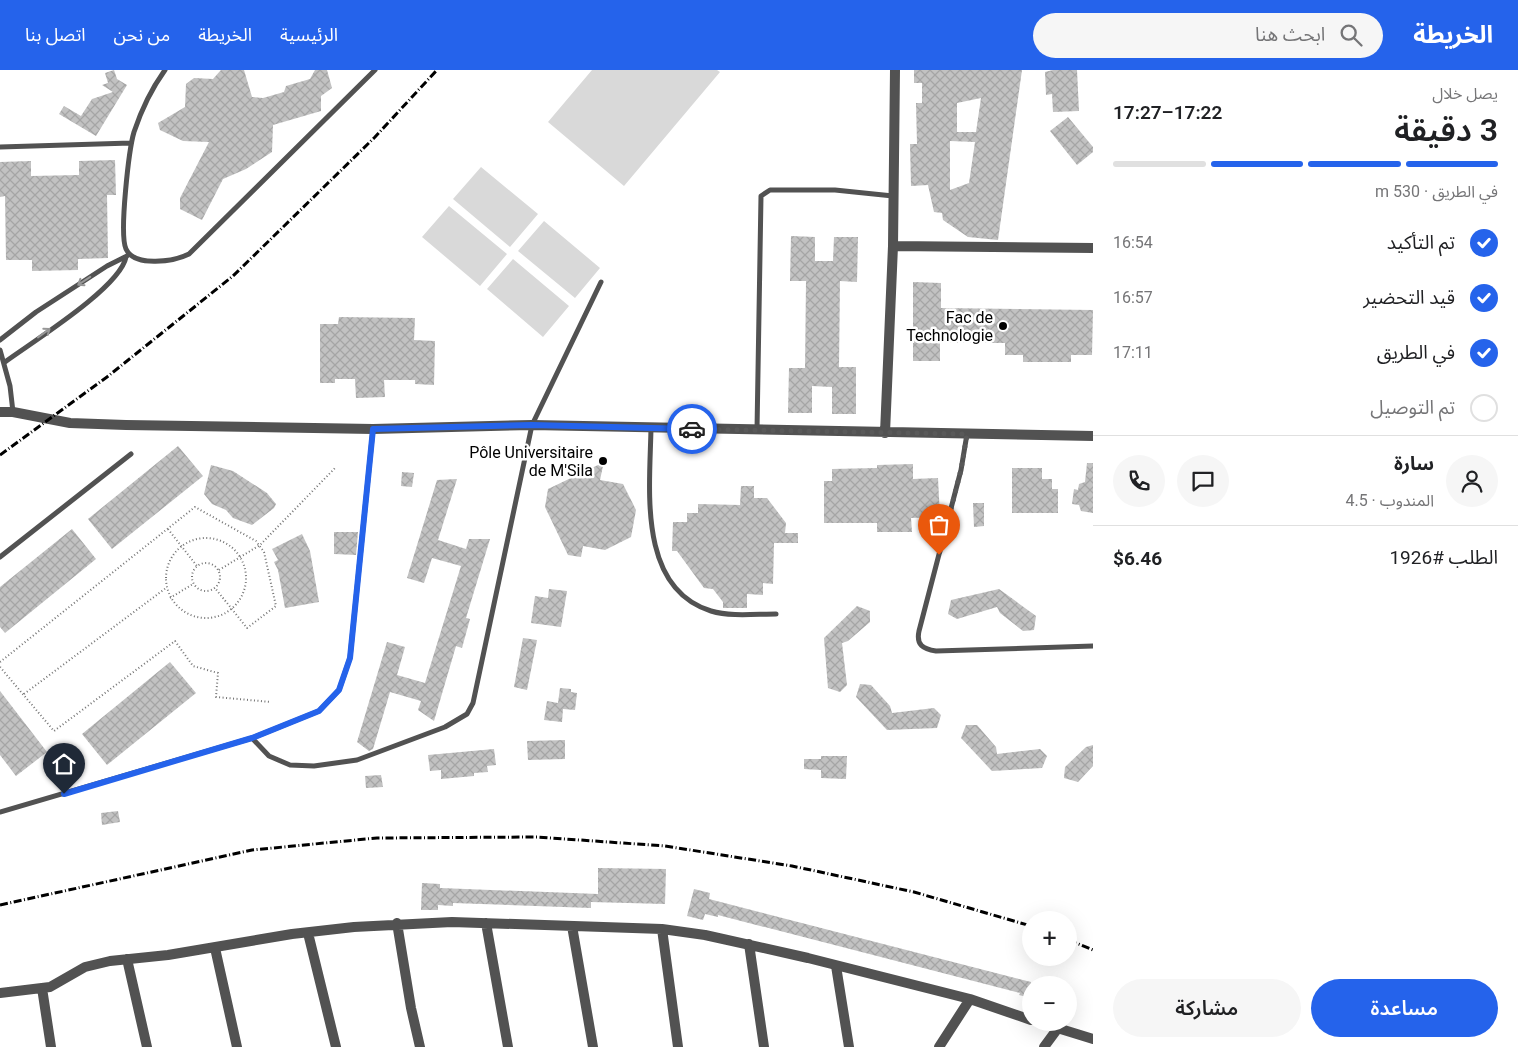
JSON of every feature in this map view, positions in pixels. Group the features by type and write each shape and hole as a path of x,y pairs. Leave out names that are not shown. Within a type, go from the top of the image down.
{"street":[{"path":"885,433 893,246 894,70"},
{"path":"893,246 1093,248"},
{"path":"0,412 13,412 70,423 92,424 373,429 532,425 1093,436"},
{"path":"397,923 411,1008 420,1047"},
{"path":"0,993 42,988 59,983 85,967 127,959 215,948 308,933 397,923 486,923 662,929 749,944 970,999 1022,1017"},
{"path":"486,923 508,1047"},
{"path":"572,926 592,1047"},
{"path":"662,929 678,1047"},
{"path":"308,933 336,1047"},
{"path":"749,944 764,1047"},
{"path":"215,948 237,1047"},
{"path":"127,959 147,1047"},
{"path":"836,966 849,1047"},
{"path":"42,988 52,1047"},
{"path":"939,1047 970,999"},
{"path":"1044,1047 1056,1031"},
{"path":"1068,1031 1093,1039"}],"lane":[{"path":"5,362 91,299 122,269 128,256 124,244 123,228 131,143 151,93 165,70"},
{"path":"0,340 36,312 107,266 128,256 164,261 177,260 189,254 375,70"},
{"path":"0,147 131,143"},
{"path":"757,430 759,203 761,196 770,190 835,190 893,196"},
{"path":"252,738 269,756 290,765 314,766 357,760 444,727 467,714 473,704 532,425 601,282"},
{"path":"0,350 5,362 13,412"},
{"path":"650,428 650,518 654,546 671,579 690,600 713,611 734,614 776,614"},
{"path":"0,812 252,738 319,711 339,690 350,658 373,429"},
{"path":"967,434 961,470 917,639 920,645 925,650 936,651 1093,646"},
{"path":"0,557 131,454"}],"path":[{"path":"219,570 260,545 336,467"},
{"path":"0,662 195,507 256,540 264,552 276,606 247,628 215,588"},
{"path":"168,529 197,566"},
{"path":"209,537 221,540 241,556 246,568 247,581 244,594 231,610 215,618 202,618 189,615 178,608 170,598 166,588 165,575 168,563 182,546 196,538 209,537"},
{"path":"211,564 219,570 220,579 215,588 204,591 193,584 192,574 197,566 211,564"},
{"path":"170,598 193,584"},
{"path":"23,695 166,588"},
{"path":"0,667 54,731 175,641 193,666 218,673 216,698 271,702"}],"shaded area":[{"path":"592,70 717,70 720,72 624,186 548,122"},
{"path":"481,167 538,214 510,247 453,199"},
{"path":"449,206 507,254 480,286 422,237"},
{"path":"544,221 600,268 575,298 518,251"},
{"path":"513,259 569,306 543,337 487,289"}],"building":[{"path":"114,70 117,79 127,85 96,136 59,114 64,106 81,116 92,99 113,92 102,85 108,83 105,73"},
{"path":"221,70 244,70 252,97 263,98 284,92 286,86 310,79 315,70 327,70 332,88 321,96 321,111 273,125 272,152 246,169 223,179 202,220 180,209 180,198 209,142 183,141 160,130 158,123 185,107 186,84 194,78 213,79"},
{"path":"914,70 1022,70 998,240 968,237 943,220 942,213 934,212 928,185 911,186 910,144 917,144 916,103 922,103 922,83 914,83","holes":["981,98 976,132 957,132 957,103","950,141 975,142 969,183 950,190"]},
{"path":"1077,70 1079,111 1053,112 1052,94 1046,95 1045,72"},
{"path":"1068,117 1093,147 1093,152 1077,165 1050,131"},
{"path":"115,160 116,195 107,195 108,258 78,259 78,270 32,271 32,260 6,260 5,196 0,197 0,162 31,161 31,176 79,175 79,161"},
{"path":"791,236 815,237 815,261 833,261 834,237 858,237 857,282 840,281 839,367 856,367 856,414 832,414 832,387 812,386 812,413 788,413 789,368 805,368 806,281 790,281"},
{"name":"Fac de Technologie","path":"913,282 941,283 941,308 1093,310 1092,355 1071,355 1071,362 1023,362 1023,355 1005,355 1005,343 940,343 940,361 913,361"},
{"path":"339,317 415,318 414,340 435,341 434,385 415,384 415,380 384,380 385,397 356,398 355,379 335,379 335,383 320,383 320,324 338,324"},
{"path":"178,446 203,476 112,549 88,519"},
{"path":"1087,463 1093,463 1093,513 1081,511 1079,505 1072,504 1074,489 1078,490 1079,484 1085,482"},
{"path":"913,464 913,479 938,478 940,517 911,518 912,532 877,532 877,523 824,523 824,481 832,481 832,469 877,468 877,465"},
{"path":"211,465 233,471 267,493 276,504 274,508 252,525 233,518 226,510 212,504 204,494"},
{"path":"598,465 603,466 600,480 623,484 636,510 631,537 605,550 583,546 581,557 568,555 545,507 548,489"},
{"path":"1012,468 1042,468 1042,479 1052,479 1052,489 1058,489 1058,513 1012,513"},
{"path":"402,472 414,473 412,487 401,486"},
{"path":"457,479 438,540 466,549 469,539 490,539 466,618 470,619 462,648 456,646 434,721 418,710 421,701 390,692 373,749 369,751 357,742 387,642 405,647 397,675 425,683 461,566 432,558 424,583 407,578 437,480"},
{"path":"741,486 754,486 754,498 767,498 786,523 785,533 798,533 798,543 774,543 773,584 763,583 763,595 747,594 747,608 723,608 723,602 713,589 704,588 677,551 672,551 673,522 687,522 687,513 698,513 698,504 740,505"},
{"path":"973,503 984,503 984,526 974,527"},
{"path":"72,529 96,559 5,633 0,627 0,587"},
{"path":"334,532 358,532 356,555 334,554"},
{"path":"302,534 310,551 319,602 285,608 278,570 274,562 278,560 272,549"},
{"path":"549,589 567,591 561,627 531,623 535,596 548,598"},
{"path":"999,589 1036,616 1034,630 1023,631 1000,613 997,607 957,619 948,614 951,600"},
{"path":"857,606 870,611 870,622 848,641 842,643 847,685 840,692 828,688 824,638"},
{"path":"523,638 537,640 527,690 514,687"},
{"path":"170,662 196,693 107,765 82,734"},
{"path":"860,684 871,685 890,706 892,713 934,708 941,715 937,728 887,730 856,697"},
{"path":"560,688 571,689 571,692 577,693 575,710 563,709 562,722 544,720 547,701 558,703"},
{"path":"0,691 47,752 16,776 0,755"},
{"path":"966,725 977,725 996,747 997,754 1040,749 1047,756 1042,768 992,771 961,738"},
{"path":"565,740 565,759 528,760 527,741"},
{"path":"1093,745 1093,766 1078,782 1064,778 1065,767 1086,747"},
{"path":"494,749 496,765 487,766 488,772 474,773 474,776 441,779 441,770 430,771 428,755"},
{"path":"821,756 847,756 846,779 821,778 821,770 804,769 804,759 821,759"},
{"path":"381,775 383,787 366,788 365,776"},
{"path":"118,811 120,822 102,825 101,813"},
{"path":"598,868 666,869 665,904 591,902 591,908 453,903 453,906 438,905 438,910 421,910 422,883 440,884 440,888 598,894"},
{"path":"694,889 710,893 709,899 1022,980 1022,996 1019,995 1020,993 718,915 718,917 705,914 703,920 687,916"}],"railway":[{"path":"0,455 107,377 233,276 375,137 437,70"},
{"path":"0,905 252,850 377,838 537,837 665,846 792,866 914,892 1022,923"},
{"path":"1077,943 1093,950"}],"way so far":[{"path":"692,429 967,434 961,470 939,555"}],"place":[{"name":"Fac de Technologie","path":"1003,326"},
{"name":"Pôle Universitaire de M'Sila","path":"603,461"}],"route":[{"path":"64,794 252,738 319,711 328,703 339,690 350,658 373,429 532,425 692,429"}]}
